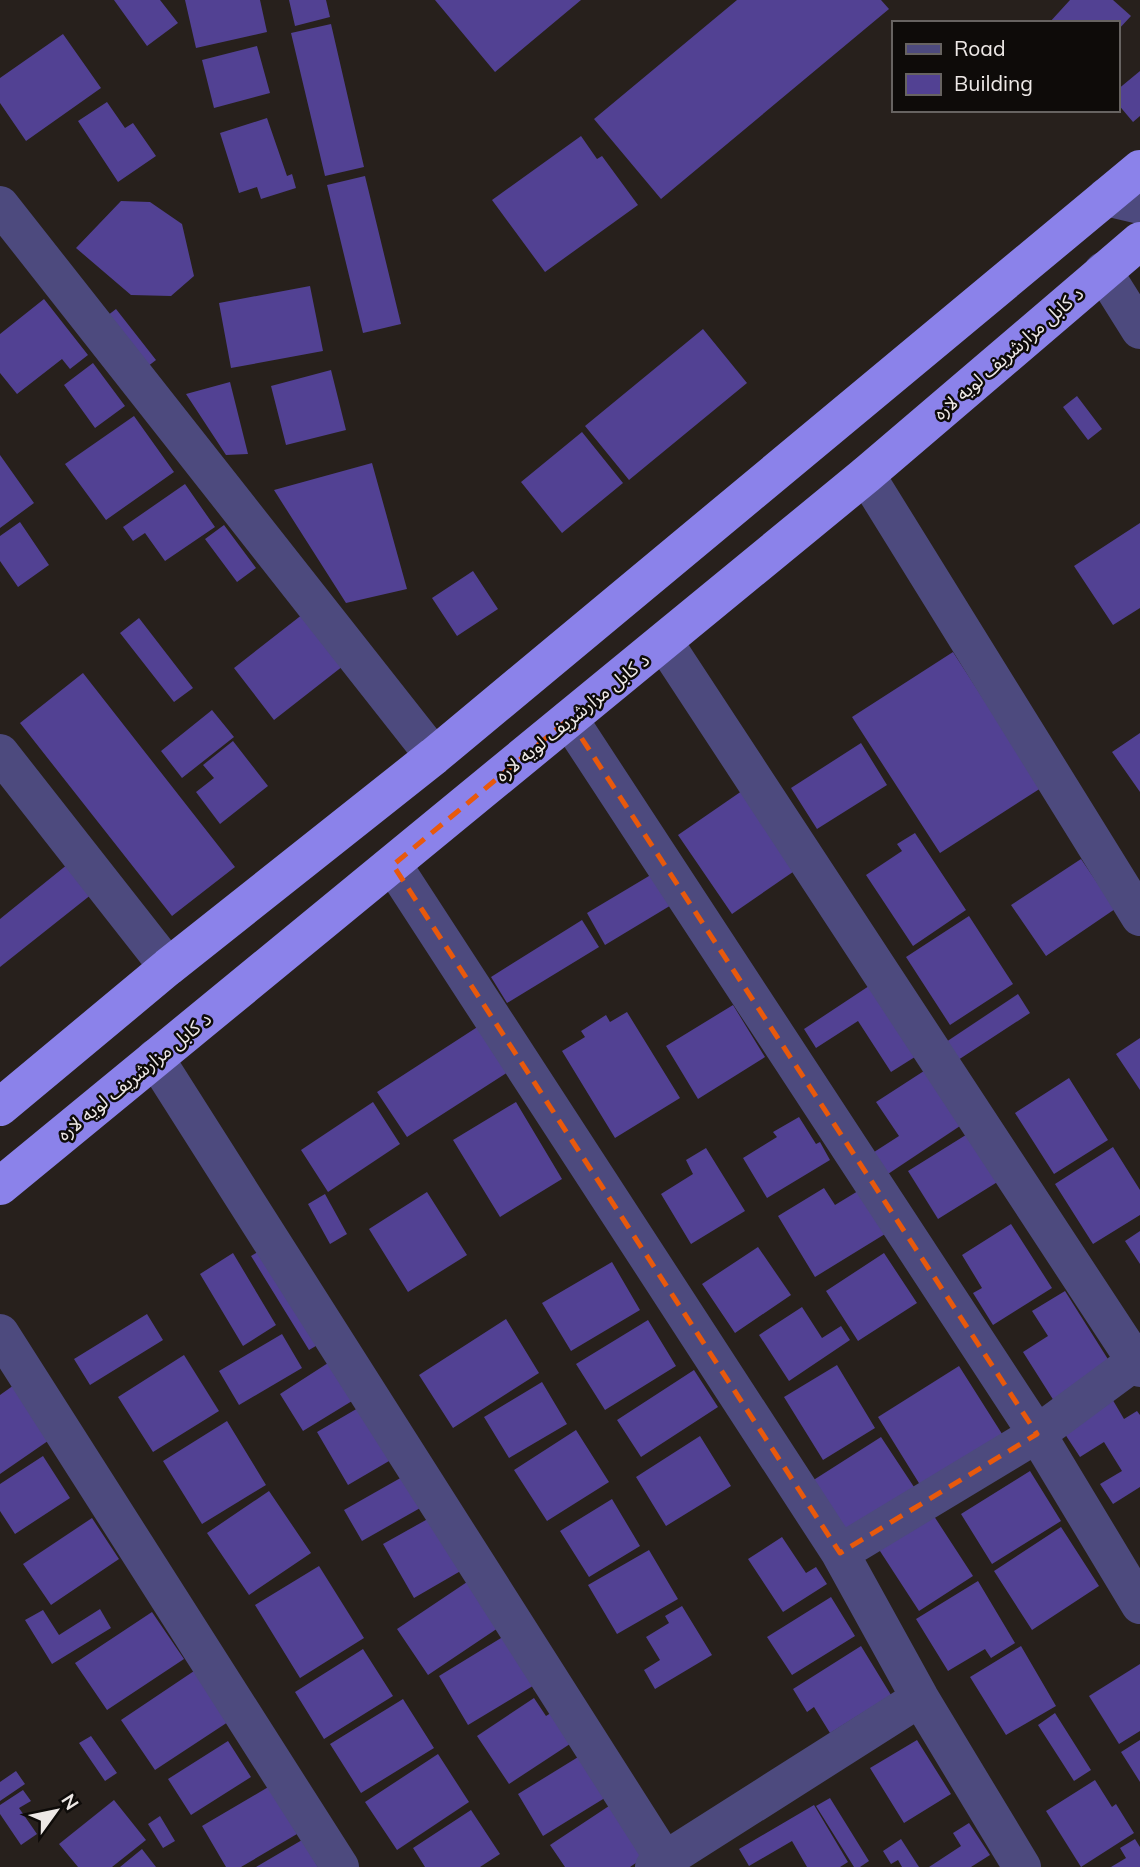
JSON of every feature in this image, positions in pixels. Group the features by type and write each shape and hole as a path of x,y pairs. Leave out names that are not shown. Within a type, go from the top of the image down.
{"highway":[{"path":"0,1107 168,967 1123,201 1140,169"},
{"name":"د کابل مزارشریف لویه لاره","path":"0,1186 866,475 1140,241"}],"street":[{"path":"0,205 433,756"},
{"path":"1103,271 1140,330"},
{"path":"866,475 1140,917"},
{"path":"664,642 1138,1362 1037,1434 840,1553"},
{"path":"569,719 1037,1434 1140,1605"},
{"path":"0,753 168,967"},
{"path":"393,865 840,1553 920,1698 1022,1867"},
{"path":"155,1058 663,1865 920,1698"},
{"path":"0,1333 340,1867"}],"highlighted area":[{"path":"569,719 1037,1434 840,1553 393,865"}],"building":[{"path":"114,0 160,0 178,23 147,46"},
{"path":"185,0 260,0 267,32 196,48"},
{"path":"289,0 326,0 330,17 295,26"},
{"path":"435,0 581,0 495,72"},
{"path":"737,0 881,0 889,9 661,199 594,119"},
{"path":"1070,0 1113,0 1131,16 1119,29 1119,21 1051,21"},
{"path":"331,24 364,167 325,176 291,33"},
{"path":"63,34 101,88 26,141 0,103 0,78"},
{"path":"257,46 270,93 214,108 202,60"},
{"path":"1140,71 1140,116 1133,122 1119,105 1119,88"},
{"path":"107,102 125,128 133,123 156,156 118,182 78,121"},
{"path":"267,118 287,176 292,174 296,188 261,199 257,187 239,193 220,133"},
{"path":"581,136 597,159 602,156 638,205 545,272 492,200"},
{"path":"365,176 401,324 363,333 327,185"},
{"path":"121,201 150,202 182,224 194,276 171,296 131,295 76,248"},
{"path":"310,286 323,351 231,368 219,303"},
{"path":"44,299 88,355 70,369 62,359 17,394 0,373 0,334"},
{"path":"116,309 156,360 143,370 103,319"},
{"path":"703,329 747,383 629,480 585,426"},
{"path":"93,363 125,406 95,428 64,385"},
{"path":"331,370 346,430 286,445 271,386"},
{"path":"230,382 248,454 226,455 186,394"},
{"path":"1077,396 1102,429 1088,440 1063,407"},
{"path":"134,416 174,472 106,520 65,464"},
{"path":"582,432 623,483 562,533 521,482"},
{"path":"0,455 34,503 0,528"},
{"path":"372,463 407,589 346,603 274,490"},
{"path":"185,484 215,527 165,561 145,533 133,541 123,527"},
{"path":"20,522 49,565 18,587 0,561 0,536"},
{"path":"1140,523 1140,608 1113,625 1074,566"},
{"path":"224,525 256,568 237,582 205,539"},
{"path":"473,571 498,609 457,636 432,598"},
{"path":"303,614 343,666 274,720 234,668"},
{"path":"139,618 193,688 174,702 120,633"},
{"path":"953,652 1041,788 940,853 852,717"},
{"path":"83,673 235,867 172,916 20,723"},
{"path":"212,710 234,737 182,778 161,751"},
{"path":"1140,733 1140,792 1112,752"},
{"path":"233,741 268,786 220,824 196,792 214,778 203,765"},
{"path":"861,743 887,785 817,829 791,788"},
{"path":"752,784 806,863 732,914 678,835"},
{"path":"915,833 966,910 913,946 866,875 902,851 897,844"},
{"path":"1081,859 1115,909 1046,956 1011,905"},
{"path":"68,864 92,894 0,967 0,919"},
{"path":"654,873 673,904 605,945 587,913"},
{"path":"969,916 1013,984 950,1025 906,957"},
{"path":"582,920 599,947 507,1003 491,977"},
{"path":"872,984 918,1055 891,1072 858,1021 816,1048 804,1029"},
{"path":"1018,994 1030,1013 955,1062 943,1044"},
{"path":"733,1005 765,1057 698,1099 666,1046"},
{"path":"627,1012 680,1098 615,1138 562,1051 585,1037 581,1031 606,1015 610,1022"},
{"path":"482,1024 511,1070 407,1137 377,1092"},
{"path":"1140,1038 1140,1090 1116,1054"},
{"path":"927,1069 963,1124 885,1176 871,1154 899,1136 876,1102"},
{"path":"1069,1078 1108,1140 1054,1174 1015,1113"},
{"path":"373,1102 400,1144 328,1192 301,1150"},
{"path":"516,1102 562,1179 500,1217 453,1140"},
{"path":"799,1117 816,1144 820,1142 830,1160 767,1198 743,1158 777,1137 773,1132"},
{"path":"969,1133 999,1181 938,1219 908,1171"},
{"path":"1113,1147 1140,1190 1140,1215 1093,1244 1055,1184"},
{"path":"706,1148 745,1211 691,1244 661,1194 693,1174 686,1160"},
{"path":"824,1188 835,1205 858,1191 885,1234 815,1277 778,1216"},
{"path":"427,1192 467,1255 408,1292 369,1229"},
{"path":"325,1194 347,1234 330,1244 308,1204"},
{"path":"1011,1224 1052,1288 993,1325 973,1293 982,1288 962,1255"},
{"path":"1140,1231 1140,1264 1125,1241"},
{"path":"268,1246 326,1340 309,1350 251,1256"},
{"path":"758,1247 791,1295 735,1333 702,1284"},
{"path":"233,1253 276,1325 243,1346 200,1274"},
{"path":"884,1253 917,1303 858,1341 826,1291"},
{"path":"612,1262 640,1310 571,1351 542,1303"},
{"path":"1065,1291 1111,1364 1054,1401 1023,1352 1048,1336 1032,1311"},
{"path":"802,1307 822,1338 841,1326 850,1340 789,1381 759,1335"},
{"path":"147,1314 163,1340 90,1385 74,1359"},
{"path":"506,1319 539,1373 453,1428 419,1375"},
{"path":"648,1320 676,1366 605,1410 576,1364"},
{"path":"282,1334 302,1368 239,1405 219,1371"},
{"path":"184,1355 219,1411 153,1452 118,1397"},
{"path":"328,1363 352,1401 303,1431 280,1394"},
{"path":"837,1365 875,1428 823,1460 784,1397"},
{"path":"959,1366 1004,1437 922,1488 878,1417"},
{"path":"694,1370 718,1407 641,1457 617,1420"},
{"path":"21,1380 58,1434 0,1474 0,1395"},
{"path":"542,1382 567,1424 509,1458 484,1417"},
{"path":"1111,1397 1124,1419 1137,1411 1140,1415 1140,1487 1113,1504 1100,1484 1122,1471 1104,1442 1080,1457 1061,1428"},
{"path":"370,1401 401,1454 348,1485 317,1432"},
{"path":"227,1421 266,1485 202,1524 163,1461"},
{"path":"576,1430 609,1482 547,1521 514,1470"},
{"path":"700,1436 731,1486 666,1526 636,1477"},
{"path":"881,1437 914,1487 845,1531 812,1481"},
{"path":"43,1456 70,1498 15,1534 0,1511 0,1484"},
{"path":"1030,1471 1061,1521 992,1564 961,1514"},
{"path":"411,1472 429,1503 362,1541 344,1510"},
{"path":"269,1491 311,1553 249,1595 207,1533"},
{"path":"612,1499 640,1546 589,1577 560,1531"},
{"path":"932,1513 973,1576 919,1611 878,1548"},
{"path":"433,1516 464,1569 414,1598 383,1544"},
{"path":"92,1518 119,1559 51,1605 23,1564"},
{"path":"1061,1527 1099,1586 1032,1630 994,1571"},
{"path":"782,1537 806,1573 816,1567 827,1584 783,1612 748,1559"},
{"path":"649,1550 678,1599 617,1634 588,1585"},
{"path":"319,1566 364,1638 300,1678 255,1605"},
{"path":"470,1580 501,1626 428,1675 397,1629"},
{"path":"978,1581 1015,1643 991,1658 985,1649 948,1671 916,1619"},
{"path":"831,1597 855,1636 792,1675 767,1637"},
{"path":"682,1606 712,1655 655,1689 644,1670 660,1660 646,1637 669,1623 665,1616"},
{"path":"100,1609 111,1628 52,1664 25,1620 43,1610 59,1635"},
{"path":"152,1612 184,1659 107,1710 75,1663"},
{"path":"511,1632 541,1681 468,1725 439,1676"},
{"path":"861,1646 891,1695 830,1733 814,1707 807,1712 793,1689"},
{"path":"1021,1646 1056,1706 1006,1735 970,1677"},
{"path":"363,1649 393,1696 324,1739 295,1692"},
{"path":"1140,1664 1140,1731 1119,1744 1089,1696"},
{"path":"194,1671 228,1722 155,1770 121,1720"},
{"path":"534,1698 546,1716 562,1706 576,1740 509,1784 477,1736"},
{"path":"403,1699 434,1748 361,1793 330,1744"},
{"path":"1055,1713 1091,1770 1074,1781 1038,1725"},
{"path":"91,1736 117,1773 105,1781 79,1743"},
{"path":"917,1740 951,1794 904,1823 870,1768"},
{"path":"1140,1740 1140,1782 1121,1752"},
{"path":"228,1741 251,1777 191,1815 168,1779"},
{"path":"438,1754 469,1802 397,1850 365,1802"},
{"path":"583,1754 608,1796 543,1836 518,1794"},
{"path":"16,1771 25,1784 0,1801 0,1782"},
{"path":"1095,1780 1112,1807 1116,1804 1134,1833 1081,1867 1046,1811"},
{"path":"270,1786 297,1834 241,1867 226,1867 202,1826"},
{"path":"23,1790 31,1801 19,1808 37,1834 21,1845 0,1814 0,1805"},
{"path":"830,1798 869,1861 860,1867 854,1867 816,1806"},
{"path":"114,1800 146,1840 112,1867 78,1867 59,1844"},
{"path":"615,1802 649,1854 630,1867 565,1867 550,1845"},
{"path":"814,1805 848,1862 840,1867 807,1867 792,1841 749,1866 739,1849"},
{"path":"471,1810 500,1854 480,1867 425,1867 413,1848"},
{"path":"160,1816 175,1841 163,1848 148,1824"},
{"path":"969,1823 990,1855 971,1867 929,1867 961,1846 953,1833"},
{"path":"901,1839 919,1867 902,1867 898,1860 891,1864 883,1851"},
{"path":"1135,1839 1140,1847 1140,1867 1111,1867 1126,1858 1120,1848"},
{"path":"302,1840 318,1867 256,1867"},
{"path":"142,1849 156,1867 120,1867"}]}
